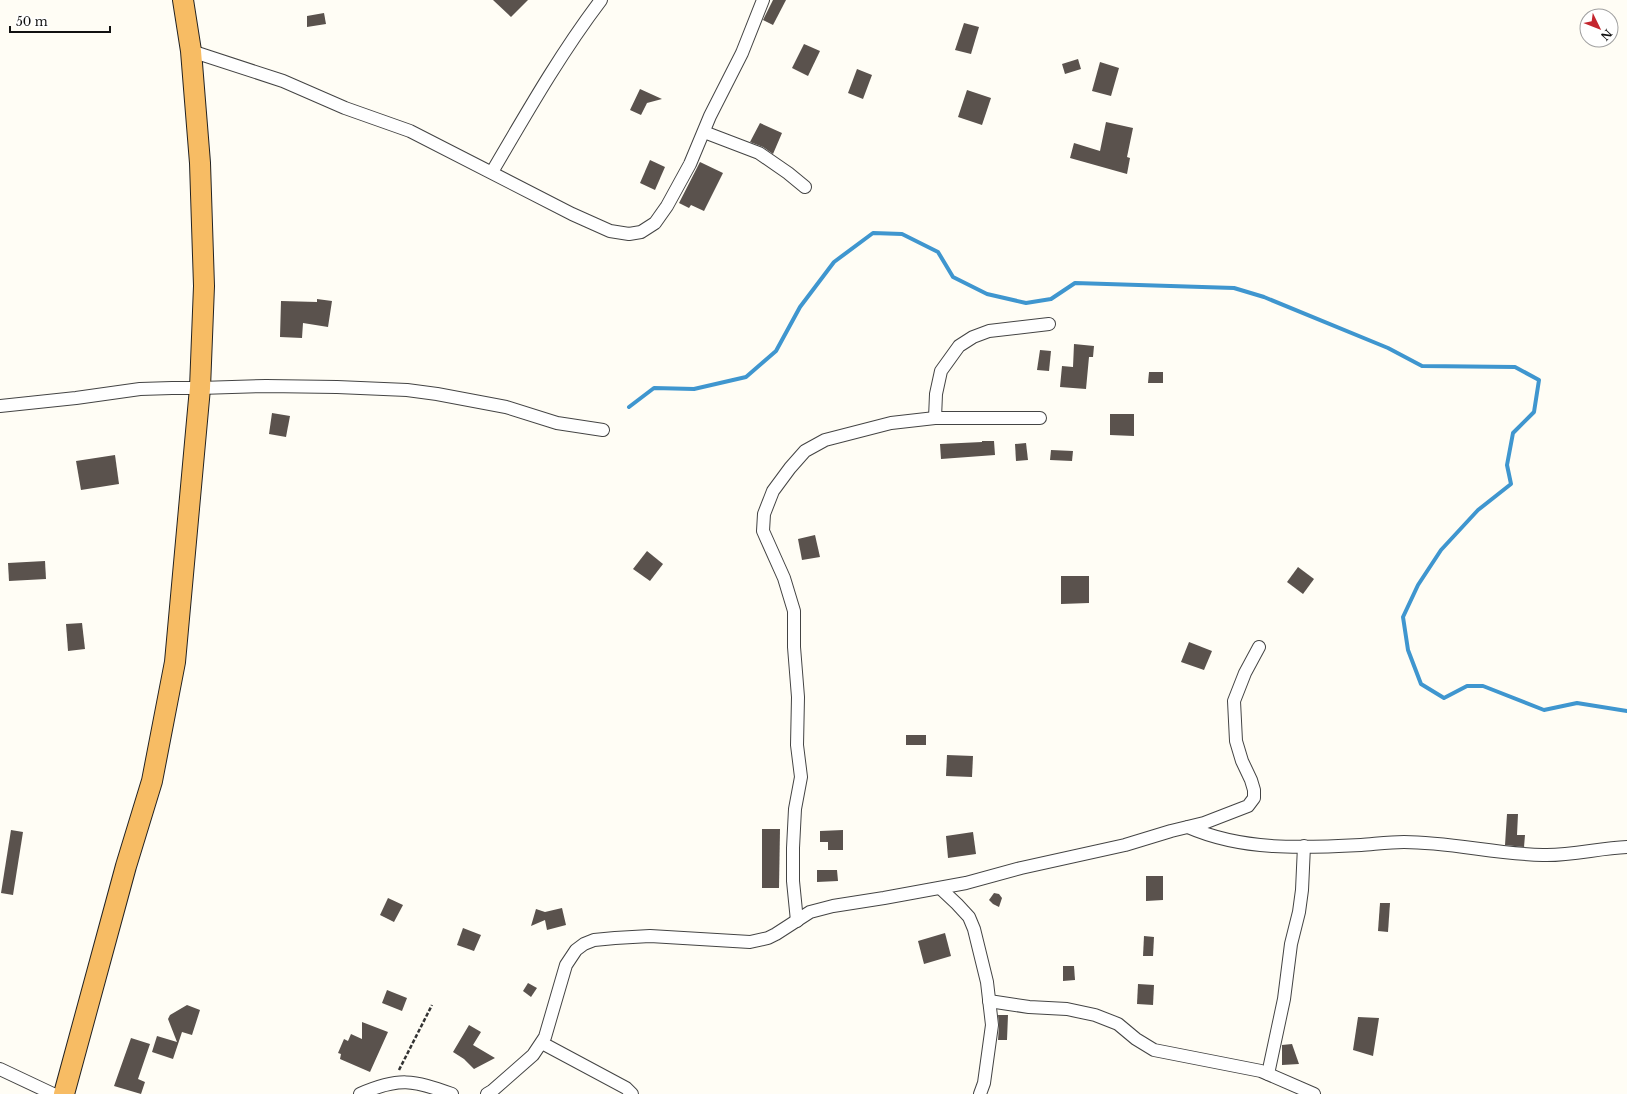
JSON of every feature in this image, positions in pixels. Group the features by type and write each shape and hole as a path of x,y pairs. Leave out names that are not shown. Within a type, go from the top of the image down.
{"highway":[{"path":"64,1094 126,866 152,781 176,662 200,388 204,286 200,163 191,51 183,0"}],"street":[{"path":"492,172 537,95 576,33 601,0"},
{"path":"191,51 283,81 345,108 410,132 492,172 572,214 610,231 629,234 641,232 655,223 667,206 690,164 742,53 763,0"},
{"path":"704,132 758,153 788,173 805,187"},
{"path":"935,418 936,394 941,371 958,346 972,337 989,331 1049,324"},
{"path":"0,406 76,398 140,389 266,386 407,390 506,407 557,423 603,430"},
{"path":"797,921 793,881 793,848 795,809 801,777 797,746 798,697 794,647 794,611 784,578 763,531 764,514 773,491 790,468 806,451 825,440 891,423 935,418 1040,418"},
{"path":"487,1094 533,1055 542,1043 546,1036 566,965 576,950 584,944 601,940 650,936 750,942 768,938 810,912 833,906 966,883 1049,861 1125,845 1204,823 1248,806 1254,798 1254,790 1242,761 1236,741 1234,701 1245,672 1259,647"},
{"path":"1188,827 1207,835 1251,845 1304,846 1432,842 1474,849 1543,856 1627,846"},
{"path":"1268,1074 1284,999 1292,944 1299,912 1302,890 1304,846"},
{"path":"940,888 969,917 974,929 987,982 992,1025 984,1083 980,1094"},
{"path":"989,1001 1029,1007 1067,1009 1095,1015 1118,1024 1136,1039 1154,1050 1261,1071 1314,1094"},
{"path":"542,1043 620,1084 632,1094"},
{"path":"0,1069 53,1094"},
{"path":"360,1094 378,1086 408,1082 425,1084 452,1094"}],"path":[{"path":"392,1083 432,1005"}],"building":[{"path":"493,0 528,0 511,17"},
{"path":"773,0 786,0 773,25 763,20"},
{"path":"324,13 326,24 307,27 307,16"},
{"path":"964,23 979,27 971,54 955,50"},
{"path":"804,44 820,51 808,76 792,68"},
{"path":"1078,59 1081,69 1065,74 1062,64"},
{"path":"1100,62 1119,68 1111,96 1092,91"},
{"path":"857,69 872,75 863,99 848,93"},
{"path":"640,89 662,99 647,103 641,115 630,110"},
{"path":"967,90 991,98 982,125 958,117"},
{"path":"1106,122 1133,128 1127,157 1130,158 1127,174 1070,158 1074,143 1100,151"},
{"path":"760,123 782,133 773,154 763,147 750,142"},
{"path":"650,160 665,167 655,190 640,183"},
{"path":"700,162 723,173 704,211 691,205 689,208 679,203"},
{"path":"317,299 332,301 328,327 303,323 302,338 280,337 281,301 317,302"},
{"path":"1074,344 1094,346 1093,357 1089,357 1086,389 1060,387 1062,366 1073,367"},
{"path":"1040,350 1051,351 1049,371 1037,370"},
{"path":"1149,372 1163,372 1163,383 1148,383"},
{"path":"272,413 290,416 286,437 269,434"},
{"path":"1110,414 1134,414 1134,436 1110,435"},
{"path":"994,441 995,455 941,459 940,444"},
{"path":"1026,443 1028,460 1016,461 1015,444"},
{"path":"1051,450 1073,451 1072,461 1050,460"},
{"path":"115,455 119,484 81,490 76,461"},
{"path":"815,535 820,557 802,560 798,539"},
{"path":"647,551 663,564 650,581 633,569"},
{"path":"45,561 46,579 9,581 8,563"},
{"path":"1298,567 1314,579 1303,594 1287,582"},
{"path":"1061,576 1089,576 1089,603 1061,604"},
{"path":"82,623 85,649 68,651 66,624"},
{"path":"1189,642 1212,651 1204,670 1181,662"},
{"path":"906,735 926,735 926,745 906,745"},
{"path":"947,755 973,756 972,777 946,776"},
{"path":"1507,814 1518,814 1517,835 1525,835 1524,847 1505,845"},
{"path":"762,829 780,829 779,888 762,888"},
{"path":"11,830 23,832 13,895 1,893"},
{"path":"843,830 843,850 828,850 828,842 820,842 820,831"},
{"path":"973,832 976,854 948,858 946,836"},
{"path":"817,870 837,870 838,881 817,882"},
{"path":"1146,876 1163,876 1163,900 1146,901"},
{"path":"994,893 999,894 1002,898 999,907 989,900"},
{"path":"388,898 403,905 394,922 380,915"},
{"path":"1380,903 1390,903 1388,932 1378,931"},
{"path":"562,908 566,925 547,930 545,920 531,926 536,909 545,912"},
{"path":"463,928 481,935 474,951 457,945"},
{"path":"945,933 951,956 924,964 918,941"},
{"path":"1144,936 1154,937 1153,956 1143,956"},
{"path":"1063,966 1074,966 1075,980 1063,981"},
{"path":"528,983 537,988 531,997 523,991"},
{"path":"1138,984 1154,985 1153,1005 1137,1004"},
{"path":"387,990 407,998 402,1011 382,1003"},
{"path":"187,1005 200,1010 192,1035 182,1032 173,1059 152,1052 157,1036 177,1042 168,1019 170,1015"},
{"path":"998,1015 1008,1015 1007,1040 998,1040"},
{"path":"1358,1017 1379,1018 1373,1056 1353,1050"},
{"path":"362,1022 388,1032 370,1072 340,1059 341,1054 338,1053 344,1039 348,1041 351,1034 362,1039"},
{"path":"469,1025 481,1032 473,1045 495,1058 474,1069 464,1059 453,1052"},
{"path":"131,1038 150,1044 138,1079 145,1082 141,1094 114,1086"},
{"path":"1292,1044 1299,1064 1282,1065 1282,1045"}],"waterway":[{"path":"629,407 654,388 694,389 746,377 776,351 800,307 834,262 873,233 902,234 938,252 953,277 987,294 1026,303 1051,299 1075,283 1234,288 1264,297 1388,348 1422,366 1515,367 1539,380 1534,412 1513,433 1507,465 1511,484 1478,510 1441,550 1418,585 1403,617 1408,650 1421,684 1444,698 1467,686 1483,686 1544,710 1577,703 1627,711"}]}
